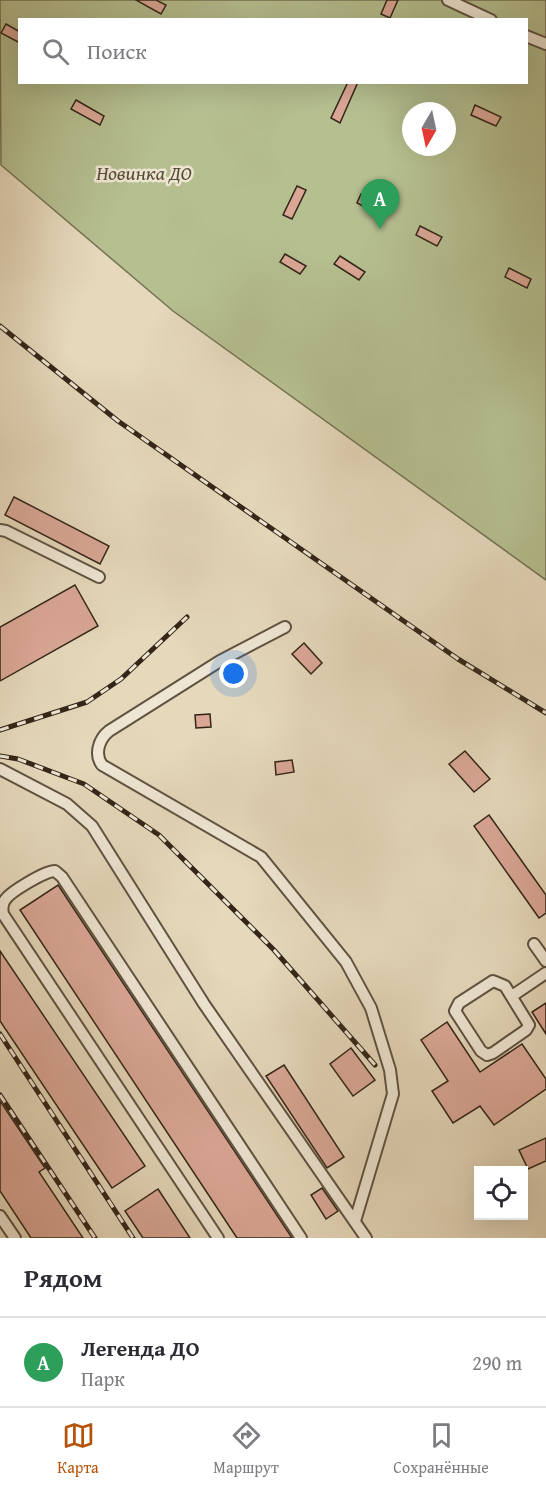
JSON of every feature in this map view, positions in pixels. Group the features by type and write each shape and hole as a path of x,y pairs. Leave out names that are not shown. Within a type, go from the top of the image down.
{"lane":[{"path":"448,0 487,18"},
{"path":"528,37 546,45"},
{"path":"0,530 99,577"},
{"path":"285,627 220,661 109,731 101,741 98,753 102,765 261,856 346,962 371,1008 390,1070 393,1094 355,1221"},
{"path":"0,769 67,804 92,826 204,1004 366,1238"},
{"path":"218,1238 3,914 6,898 45,872 55,871 62,877 301,1238"},
{"path":"534,944 546,961"},
{"path":"512,996 546,973"},
{"path":"493,981 501,983 512,996 528,1020 528,1028 493,1053 483,1054 456,1015 457,1005 493,981"},
{"path":"0,1216 15,1238"}],"green space":[{"name":"Новинка ДО","path":"0,0 546,0 546,580 173,311 1,165"}],"building":[{"path":"136,0 156,0 166,5 161,14"},
{"path":"387,0 398,0 390,18 381,14"},
{"path":"6,24 18,31 18,42 1,33"},
{"path":"347,84 357,84 340,123 331,118"},
{"path":"76,100 104,116 100,125 71,109"},
{"path":"475,105 501,117 496,126 471,115"},
{"path":"297,186 306,190 292,219 283,215"},
{"path":"361,194 383,205 379,214 357,203"},
{"path":"420,226 442,237 437,246 416,235"},
{"path":"285,254 306,266 300,274 280,262"},
{"path":"340,256 365,272 359,280 334,264"},
{"path":"509,268 531,279 527,288 505,277"},
{"path":"14,497 109,546 100,564 5,515"},
{"path":"75,585 98,626 0,681 0,627"},
{"path":"304,643 322,663 311,674 292,654"},
{"path":"210,714 211,727 196,728 195,715"},
{"path":"465,751 490,779 474,792 449,764"},
{"path":"292,760 294,772 276,775 275,762"},
{"path":"489,815 546,895 546,913 539,918 474,826"},
{"path":"58,885 292,1238 237,1238 20,910"},
{"path":"0,951 145,1166 112,1188 0,1021"},
{"path":"546,1003 546,1034 532,1012"},
{"path":"447,1022 480,1072 522,1044 546,1079 546,1089 494,1125 480,1106 453,1123 432,1091 448,1081 421,1040"},
{"path":"351,1048 375,1080 353,1096 330,1064"},
{"path":"284,1065 344,1157 327,1168 266,1076"},
{"path":"0,1101 45,1168 39,1172 83,1238 31,1238 0,1191"},
{"path":"546,1138 546,1161 528,1169 519,1150"},
{"path":"322,1188 338,1211 326,1219 311,1195"},
{"path":"158,1189 190,1238 143,1238 125,1211"}],"railway":[{"path":"0,326 118,421 458,659 546,713"},
{"path":"0,730 87,702 121,679 187,617"},
{"path":"0,756 18,759 84,784 159,835 274,950 375,1065"},
{"path":"0,1034 133,1238"},
{"path":"0,1095 95,1238"}],"place":[{"name":"Легенда ДО","path":"380,229"}]}
